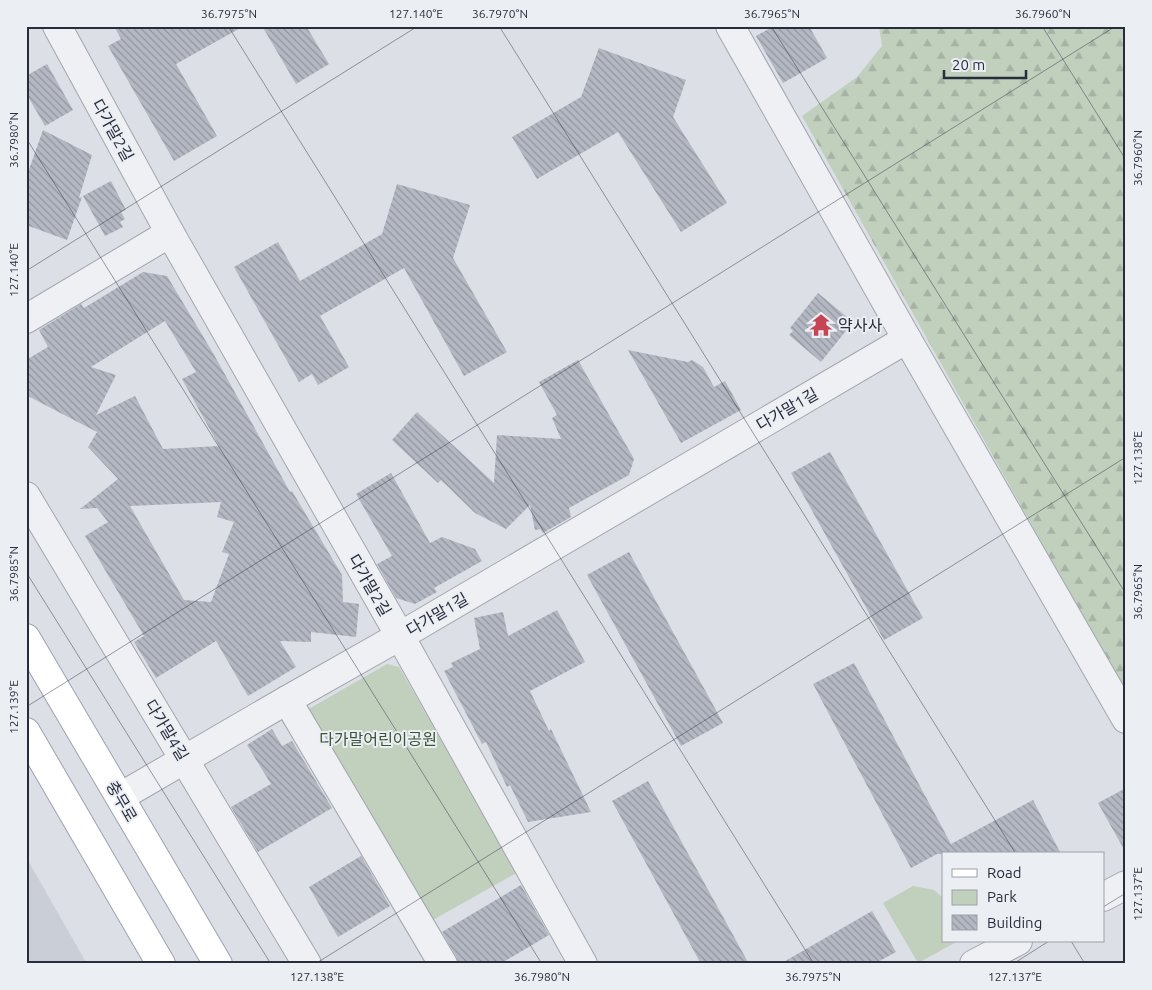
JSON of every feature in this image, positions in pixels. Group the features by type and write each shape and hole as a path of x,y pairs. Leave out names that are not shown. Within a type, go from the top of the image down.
{"main road":[{"name":"충무로","path":"26,638 218,964"},
{"path":"29,743 161,964"}],"street":[{"name":"다가말2길","path":"57,26 170,233 400,636 583,964"},
{"path":"730,26 907,339 1126,719"},
{"path":"26,319 170,233"},
{"name":"다가말1길","path":"120,797 400,636 907,339"},
{"name":"다가말4길","path":"26,496 307,964"},
{"path":"287,700 443,964"},
{"path":"1104,896 1126,885"},
{"path":"974,964 1016,942"}],"shaded area":[{"path":"26,857 87,964 26,964"}],"green space":[{"path":"879,26 1126,26 1126,693 802,116 857,77 882,46"},
{"name":"다가말어린이공원","path":"387,664 399,667 518,872 424,925 307,710"},
{"path":"913,886 934,890 942,897 942,942 956,942 918,963 883,903"}],"building":[{"path":"114,26 244,26 176,64 217,136 174,161 108,46 121,39"},
{"path":"262,26 306,26 329,64 296,84"},
{"path":"774,26 809,26 827,58 783,83 756,36"},
{"path":"599,48 686,80 673,117 727,203 681,232 618,132 537,179 512,137 581,97"},
{"path":"47,64 73,110 45,126 26,93 26,76"},
{"path":"43,130 92,155 79,198 82,197 67,240 26,225 26,178"},
{"path":"111,181 126,210 121,212 125,219 120,222 123,227 105,236 83,196"},
{"path":"397,184 470,205 453,258 507,352 464,376 404,268 320,316 349,367 318,385 312,374 299,382 234,267 278,242 300,281 382,234"},
{"path":"143,272 167,276 213,353 290,492 292,491 342,575 343,602 359,604 356,637 311,632 311,642 280,641 296,667 248,696 216,641 156,678 134,642 144,636 85,536 108,522 97,508 80,509 118,479 88,447 97,432 26,395 26,360 48,347 39,330 81,304 84,308","holes":["165,321 196,372 182,379 219,446 163,449 135,396 96,415 116,375 91,367","221,502 217,517 234,522 222,552 229,554 211,602 184,600 130,506"]},
{"name":"약사사","path":"818,293 853,322 821,362 789,335 793,331 790,328"},
{"path":"628,350 688,362 692,360 703,367 714,387 725,381 741,410 681,443"},
{"path":"578,360 634,459 629,475 569,508 571,517 543,533 540,529 535,530 530,505 506,529 475,513 441,480 438,483 392,440 417,412 494,483 497,435 561,439 552,418 557,415 539,382"},
{"path":"830,452 923,618 884,640 791,473"},
{"path":"391,473 430,543 442,537 475,549 482,561 434,588 437,592 415,604 396,598 377,564 392,556 356,494"},
{"path":"629,552 723,723 681,746 587,575"},
{"path":"557,610 585,662 530,691 549,731 551,729 591,812 528,822 510,785 507,787 486,742 482,744 444,671 453,667 451,663 480,649 474,618 503,612 508,636"},
{"path":"854,663 951,844 1033,800 1060,852 942,852 942,854 937,854 911,868 813,684"},
{"path":"272,729 282,746 292,741 332,808 258,852 231,807 271,784 247,745"},
{"path":"648,781 749,964 701,964 612,801"},
{"path":"1126,788 1126,853 1098,803"},
{"path":"361,856 390,906 338,937 309,887"},
{"path":"521,885 549,935 500,964 459,964 442,932"},
{"path":"872,911 896,952 874,964 780,964"}],"place":[{"name":"약사사","path":"821,325"}]}
